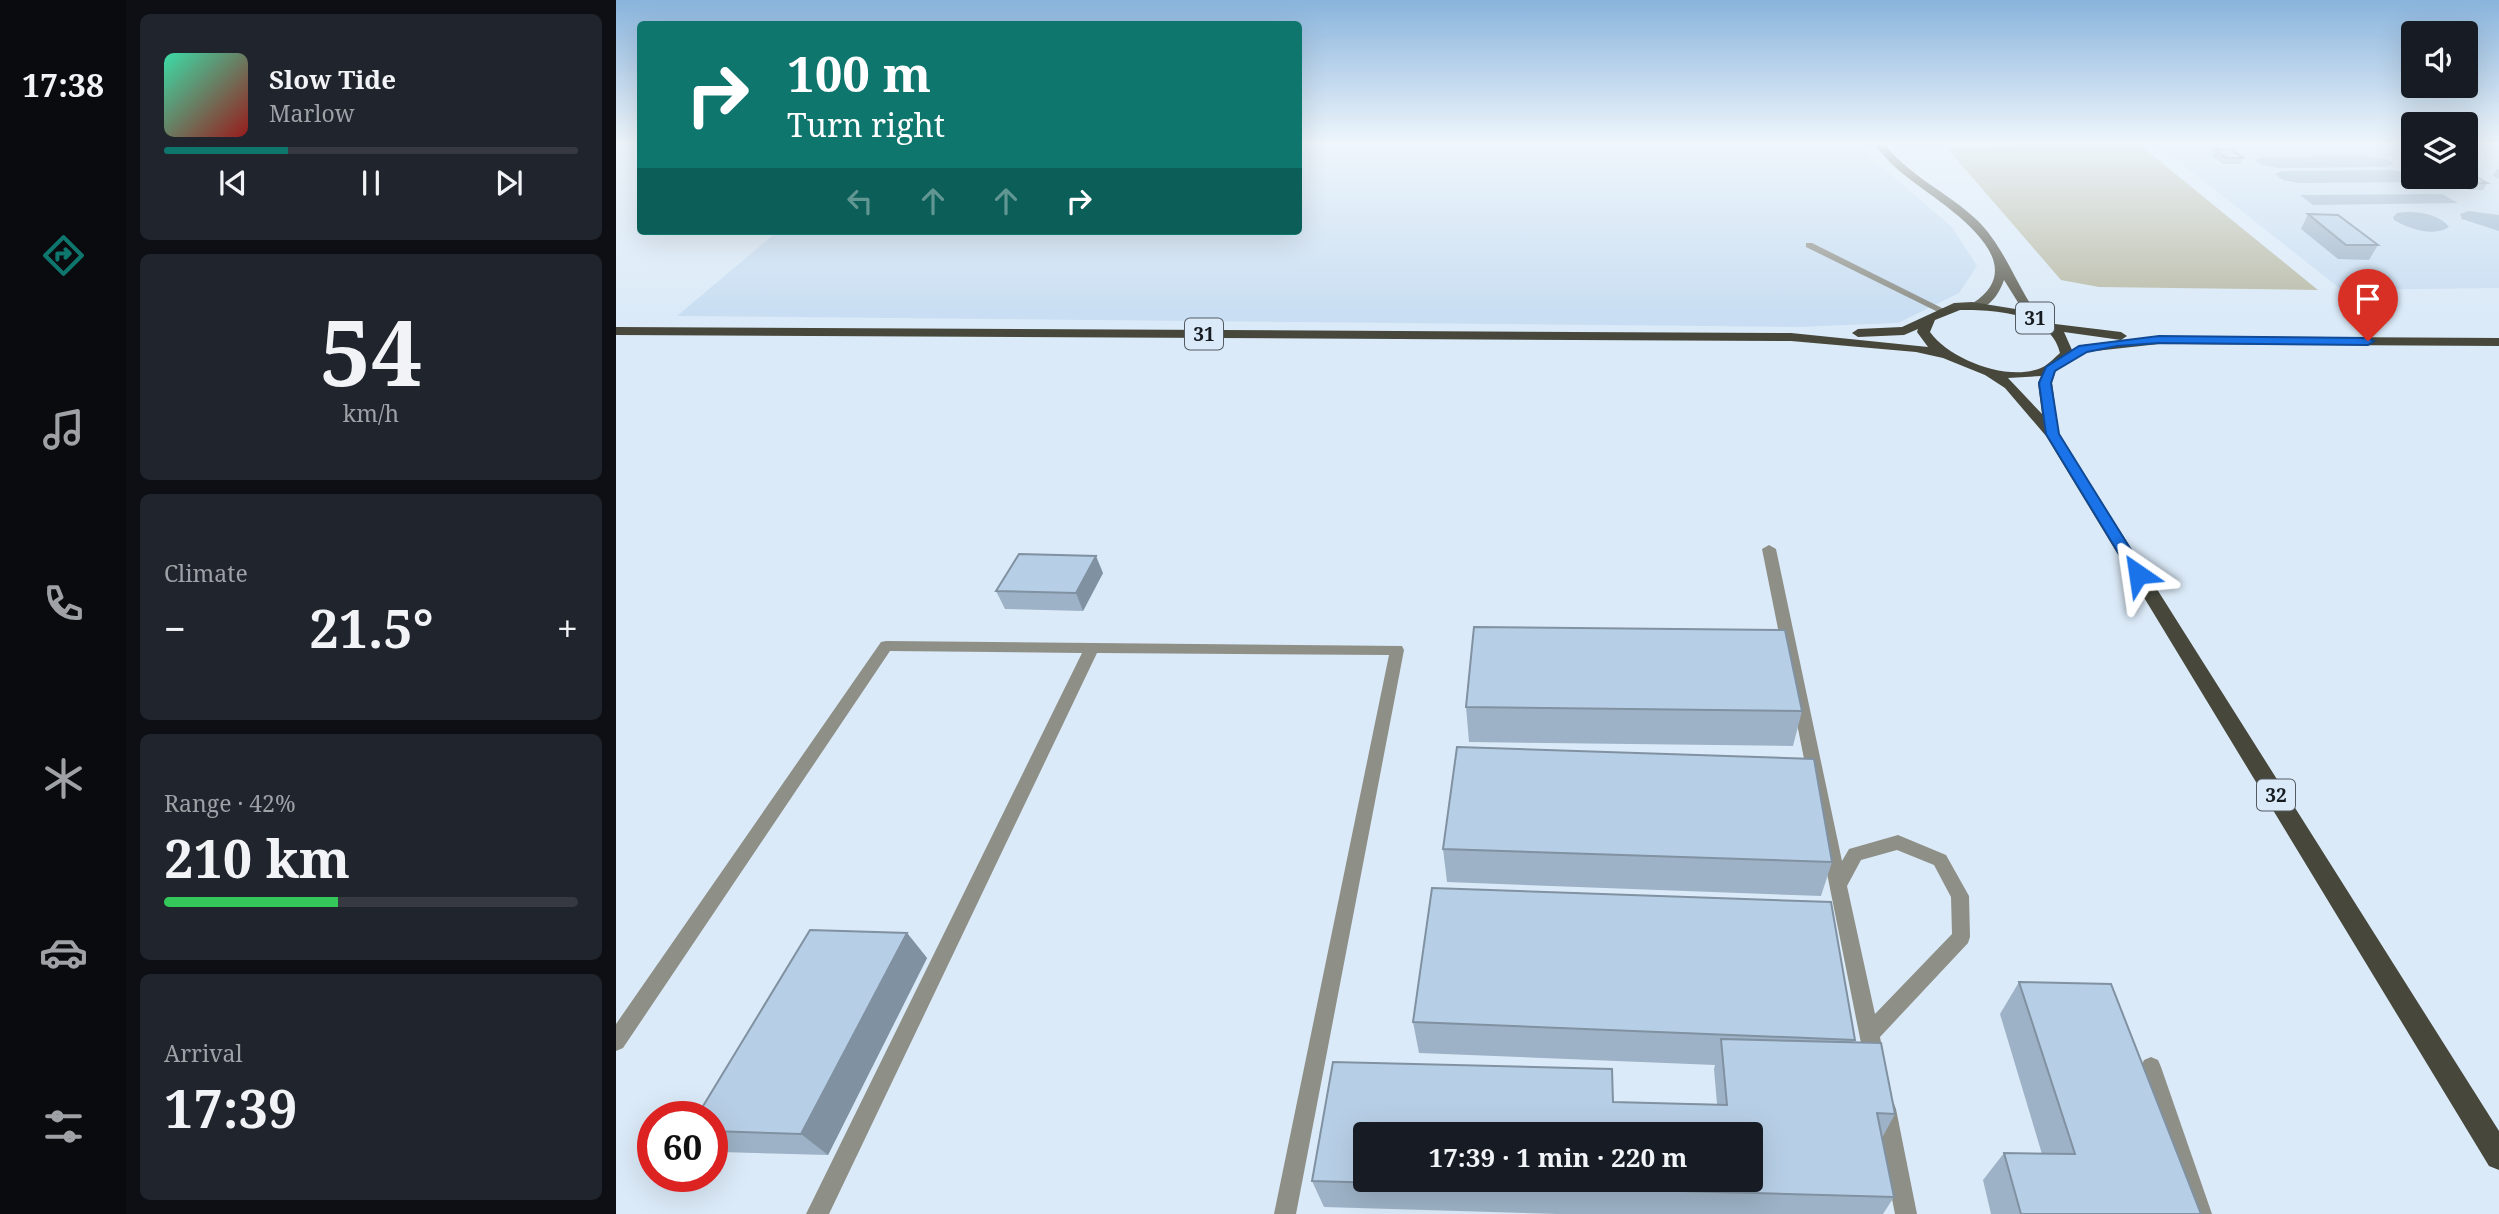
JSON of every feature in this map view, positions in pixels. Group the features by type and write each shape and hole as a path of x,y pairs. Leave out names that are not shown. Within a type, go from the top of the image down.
{"main road":[{"name":"31","path":"616,331 1791,337 1904,331 1923,323 1941,310 1978,306 2033,317 2052,327 2159,340 2499,342"},
{"path":"1923,323 1922,333 1927,344 1940,355"},
{"name":"31","path":"2052,327 2067,345 2067,354 2056,366"},
{"name":"31","path":"1791,337 1917,348 1990,373 2012,375 2056,366 2084,349 2159,340"},
{"name":"32","path":"2052,434 2045,383 2056,366"},
{"name":"32","path":"1990,373 2010,385 2052,434 2499,1156"}],"street":[{"path":"1942,199 1977,226 2022,306 2033,317"},
{"path":"1978,306 1987,300 2000,282 1999,262"}],"lane":[{"path":"1809,245 1941,310"},
{"path":"1769,549 1906,1214"},
{"path":"616,1041 886,646 1396,650 1284,1214"},
{"path":"817,1214 1093,648"},
{"path":"1838,886 1855,854 1898,842 1940,860 1960,896 1961,937 1869,1034"},
{"path":"2151,1067 2201,1214"}],"shaded area":[{"path":"1302,199 1919,199 1952,227 1977,266 1959,293 1898,323 1798,327 677,316 773,235 1302,235"},
{"path":"2226,199 2499,199 2499,288 2342,290"},
{"path":"2305,199 2450,199 2458,203 2313,205"},
{"path":"2469,211 2499,215 2499,231 2462,219 2460,214"},
{"path":"2397,213 2426,214 2439,218 2449,227 2429,232 2414,229 2394,220 2393,217"}],"green space":[{"path":"1991,199 2206,199 2318,290 2099,287 2061,280"}],"building":[{"path":"2308,214 2338,215 2378,245 2346,245"},
{"path":"1019,554 1096,556 1076,593 996,591"},
{"path":"1474,627 1785,630 1802,711 1466,707"},
{"path":"1457,747 1814,759 1832,862 1443,849"},
{"path":"1432,888 1831,902 1855,1040 1413,1022"},
{"path":"810,930 907,933 801,1134 728,1132 728,1101 706,1101"},
{"path":"2019,982 2111,984 2201,1214 2021,1214 2004,1153 2075,1154"},
{"path":"1721,1039 1881,1043 1895,1114 1877,1113 1894,1197 1712,1192 1763,1192 1763,1122 1353,1122 1353,1182 1312,1181 1333,1062 1612,1069 1613,1102 1727,1105"}],"route":[{"path":"2138,574 2052,434 2045,383 2050,370 2084,349 2117,343 2159,340 2368,341"}]}
